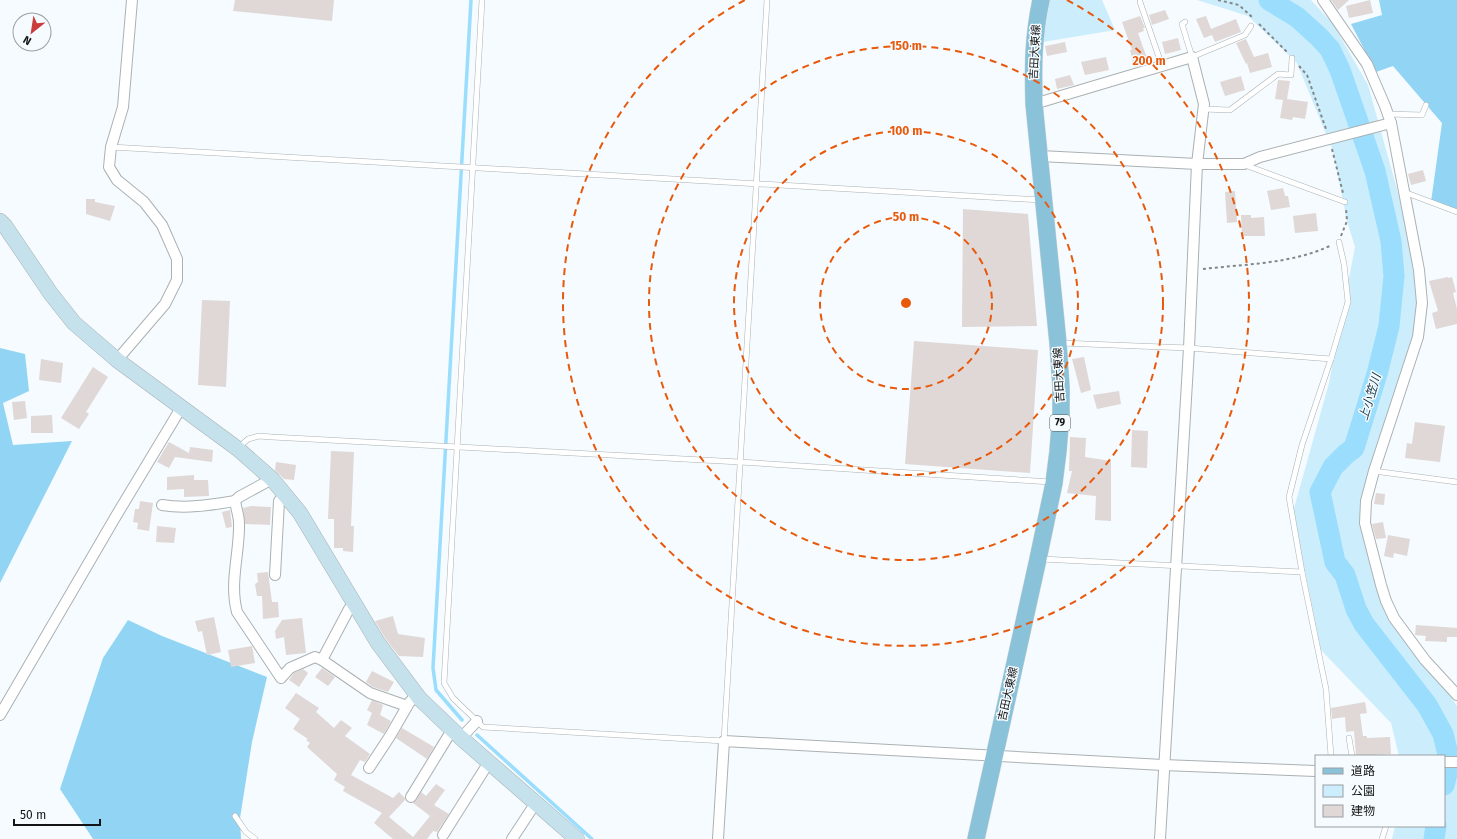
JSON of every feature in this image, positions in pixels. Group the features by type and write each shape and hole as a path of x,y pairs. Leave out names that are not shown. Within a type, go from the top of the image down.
{"main road":[{"name":"吉田大東線","path":"976,839 1054,483 1061,414 1058,343 1034,104 1033,51 1041,0"}],"street":[{"path":"117,360 165,304 177,280 177,259 162,225 144,202 117,180 109,167 111,147 123,107 132,0"},
{"path":"1323,0 1367,64 1390,119 1419,270 1422,303 1418,337 1374,471 1366,501 1365,523 1386,601 1394,618 1425,660 1457,694"},
{"path":"1034,104 1192,57 1204,104 1197,164 1160,839"},
{"path":"1040,156 1197,164 1244,164 1260,157 1380,126 1390,119"},
{"path":"0,221 5,226 51,294 74,323 117,360 238,449 272,479 286,495 300,513 412,700 456,734 577,839"},
{"path":"0,715 181,408"},
{"path":"162,505 179,508 206,506 235,501 239,497 272,479"},
{"path":"275,575 279,500 286,495"},
{"path":"235,501 239,522 234,580 234,600 237,612 281,678 290,668 315,657 322,660 370,693 412,700"},
{"path":"322,660 348,609 354,604"},
{"path":"369,768 412,700"},
{"path":"411,797 456,734 477,721"},
{"path":"718,839 724,741 1163,765 1315,770"},
{"path":"443,835 489,762"},
{"path":"1445,762 1457,762"},
{"path":"512,839 535,804"}],"lane":[{"path":"482,0 454,446 444,683 453,698 483,727 724,741 767,0"},
{"path":"1140,2 1162,66"},
{"path":"1185,22 1182,24 1192,57 1245,34 1251,26"},
{"path":"1203,109 1230,110 1278,74 1291,75 1292,58"},
{"path":"1390,119 1422,115 1426,105"},
{"path":"111,147 1044,200"},
{"path":"1244,164 1345,202"},
{"path":"1404,192 1457,212"},
{"path":"1331,755 1326,689 1302,572 1289,497 1302,445 1331,359 1348,302 1344,264 1339,242"},
{"path":"1058,343 1188,348 1331,359"},
{"path":"238,449 248,439 259,436 740,462 1054,483"},
{"path":"1374,471 1457,482"},
{"path":"1038,559 1302,572"},
{"path":"1349,738 1352,755"},
{"path":"234,816 246,832 256,839"},
{"path":"1382,839 1386,827"}],"green space":[{"path":"1050,0 1102,0 1115,30 1043,42"},
{"path":"1197,0 1311,0 1333,24 1368,85 1417,261 1422,303 1404,380 1360,513 1388,607 1457,706 1457,839 1392,839 1395,827 1445,827 1445,755 1399,755 1391,723 1321,650 1293,512 1329,383 1355,247 1347,221 1333,151 1297,63 1248,16"}],"shaded area":[{"path":"1379,0 1457,0 1457,212 1431,202 1442,123 1393,66 1376,72 1351,24 1382,15"},
{"path":"0,348 25,354 29,391 3,403 13,445 72,441 0,583"},
{"path":"128,620 162,636 267,677 252,742 240,818 241,839 93,839 60,789 103,658"}],"building":[{"path":"235,0 334,0 332,21 233,11"},
{"path":"1331,0 1349,0 1338,10"},
{"path":"1370,0 1373,13 1349,18 1346,6"},
{"path":"1165,10 1169,19 1152,25 1149,15"},
{"path":"1140,16 1145,28 1143,28 1144,31 1138,33 1148,61 1134,67 1130,50 1132,50 1122,22"},
{"path":"1206,16 1211,29 1236,19 1241,32 1215,42 1212,35 1204,38 1196,19"},
{"path":"1178,38 1181,50 1165,54 1162,42"},
{"path":"1246,39 1254,57 1268,53 1272,67 1250,73 1247,63 1246,64 1236,43"},
{"path":"1065,42 1067,52 1047,56 1045,46"},
{"path":"1106,57 1109,70 1085,75 1081,62"},
{"path":"1070,75 1074,85 1057,89 1055,79"},
{"path":"1241,76 1245,90 1225,96 1220,82"},
{"path":"1278,80 1290,81 1287,99 1308,102 1305,119 1293,117 1292,120 1280,118 1283,100 1275,99"},
{"path":"1423,170 1426,181 1411,185 1408,174"},
{"path":"1283,188 1285,196 1288,196 1290,207 1271,210 1267,191"},
{"path":"1235,191 1237,222 1227,223 1225,192"},
{"path":"86,199 95,199 95,202 115,206 110,221 86,214"},
{"path":"963,209 1028,214 1037,326 962,327"},
{"path":"1316,213 1318,231 1295,233 1293,216"},
{"path":"1241,215 1251,215 1251,218 1264,217 1265,236 1242,236"},
{"path":"1452,277 1456,292 1453,293 1457,309 1457,324 1436,329 1432,313 1438,311 1429,281"},
{"path":"202,300 230,301 226,387 198,385"},
{"path":"914,341 1038,350 1030,473 905,464"},
{"path":"1084,357 1091,390 1081,393 1072,359"},
{"path":"41,359 63,363 61,383 39,380"},
{"path":"93,367 108,377 86,412 89,414 79,429 61,418"},
{"path":"1119,391 1121,404 1097,409 1093,395"},
{"path":"25,401 27,418 14,420 12,402"},
{"path":"52,415 53,433 31,433 31,416"},
{"path":"1415,422 1445,426 1440,462 1405,458 1407,443 1412,444"},
{"path":"1132,430 1148,431 1147,468 1131,467"},
{"path":"1070,437 1086,438 1085,457 1111,461 1111,521 1095,520 1096,496 1067,493 1072,471 1069,471"},
{"path":"169,442 189,453 190,447 213,450 212,462 175,457 169,468 157,462"},
{"path":"331,451 354,452 351,526 354,526 353,552 343,551 343,548 334,548 334,519 328,519"},
{"path":"276,462 296,465 294,480 284,479 275,470"},
{"path":"194,475 194,480 208,480 209,496 184,497 184,489 167,490 167,477"},
{"path":"1376,493 1385,494 1384,505 1374,504"},
{"path":"140,501 153,503 149,531 137,529 138,523 133,522 135,509 139,509"},
{"path":"251,506 271,507 270,525 245,524 243,508"},
{"path":"230,510 232,527 226,528 222,512"},
{"path":"1383,522 1386,538 1376,539 1372,524"},
{"path":"157,526 176,528 174,543 156,542"},
{"path":"1388,535 1410,539 1407,556 1394,553 1393,558 1384,556"},
{"path":"268,572 272,602 278,602 279,617 263,619 262,596 257,596 255,584 258,582 257,573"},
{"path":"393,616 398,634 425,638 423,657 399,656 385,638 375,621"},
{"path":"214,617 221,652 207,655 202,631 198,632 195,621"},
{"path":"302,618 306,653 286,655 284,637 276,639 275,631 282,620"},
{"path":"1416,625 1457,628 1457,637 1447,637 1447,642 1425,641 1426,636 1415,635"},
{"path":"252,646 255,663 231,667 228,650"},
{"path":"322,668 335,677 328,686 315,677"},
{"path":"303,669 308,673 299,687 289,680 294,673"},
{"path":"372,671 394,682 388,692 373,687 366,682"},
{"path":"296,693 319,708 316,712 334,728 341,720 352,728 345,736 370,754 365,762 360,760 351,775 393,798 399,792 405,798 405,800 389,817 413,837 430,816 413,803 416,801 421,792 426,796 436,784 445,790 434,805 449,814 437,832 433,831 427,839 393,839 374,823 382,813 343,791 345,787 334,780 337,774 307,747 310,743 306,740 308,739 293,729 300,719 285,708"},
{"path":"372,700 383,705 380,715 391,721 384,734 367,725 372,713 367,710"},
{"path":"1365,702 1367,713 1360,714 1363,736 1367,736 1367,738 1390,737 1391,754 1356,755 1354,731 1346,732 1345,717 1332,719 1331,708"},
{"path":"402,728 434,747 427,759 396,738"}],"waterway":[{"path":"462,720 436,690 433,668 471,0"},
{"name":"上小笠川","path":"1269,0 1297,17 1330,49 1340,70 1375,171 1391,241 1394,276 1389,326 1377,374 1354,448 1333,467 1320,492 1335,562 1345,575 1356,609 1364,624 1427,705 1443,734 1450,762 1445,781"},
{"path":"477,735 592,839"},
{"name":"上小笠川","path":"1434,839 1436,827"}]}
